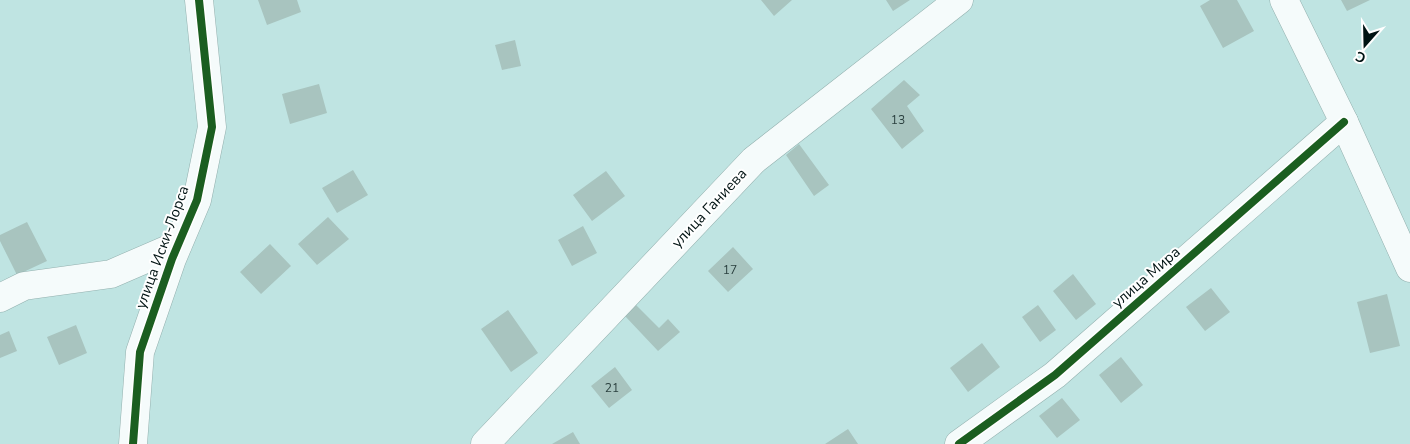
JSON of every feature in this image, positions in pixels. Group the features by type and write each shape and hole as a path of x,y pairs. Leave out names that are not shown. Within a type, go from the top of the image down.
{"street":[{"name":"улица Иски-Лорса","path":"133,444 140,352 178,245 197,200 212,127 199,0"},
{"name":"улица Ганиева","path":"485,444 754,160 959,0"},
{"path":"1284,0 1344,122 1410,268"},
{"name":"улица Мира","path":"959,444 1055,375 1344,122"},
{"path":"0,298 24,286 111,274 178,245"}],"building":[{"path":"258,0 297,0 301,12 267,25"},
{"path":"761,0 792,0 774,16"},
{"path":"886,0 910,0 893,11"},
{"path":"1210,0 1237,0 1254,31 1223,48 1200,6"},
{"path":"1341,0 1370,0 1347,11"},
{"path":"515,40 521,66 502,70 495,45"},
{"path":"904,80 920,95 907,106 924,131 902,149 871,109"},
{"path":"319,84 327,113 290,124 282,94"},
{"path":"799,144 829,185 814,196 786,155"},
{"path":"353,170 368,195 337,213 322,188"},
{"path":"606,171 625,196 592,221 573,195"},
{"path":"328,217 349,239 317,265 298,244"},
{"path":"27,222 47,261 17,275 0,241 0,235"},
{"path":"583,226 597,253 572,266 558,240"},
{"path":"270,244 291,266 261,294 240,272"},
{"path":"733,247 753,269 728,292 708,271"},
{"path":"1073,274 1096,304 1076,320 1053,291"},
{"path":"1211,288 1230,312 1205,331 1186,307"},
{"path":"1387,294 1400,346 1370,353 1357,302"},
{"path":"635,304 659,328 668,319 680,332 658,351 625,316"},
{"path":"1038,305 1056,330 1040,342 1022,317"},
{"path":"508,310 538,353 511,372 481,329"},
{"path":"76,325 87,353 59,365 47,337"},
{"path":"9,331 17,351 0,358 0,335"},
{"path":"982,343 1000,367 968,392 950,368"},
{"path":"1121,357 1143,385 1121,403 1099,375"},
{"path":"615,367 632,390 609,408 591,386"},
{"path":"1062,398 1080,420 1057,438 1039,416"},
{"path":"848,429 858,444 825,444"},
{"path":"573,432 580,444 552,444"}],"cycle path":[{"path":"133,444 140,352 172,259 197,200 212,127 199,0"},
{"path":"959,444 1055,375 1344,122"}]}
